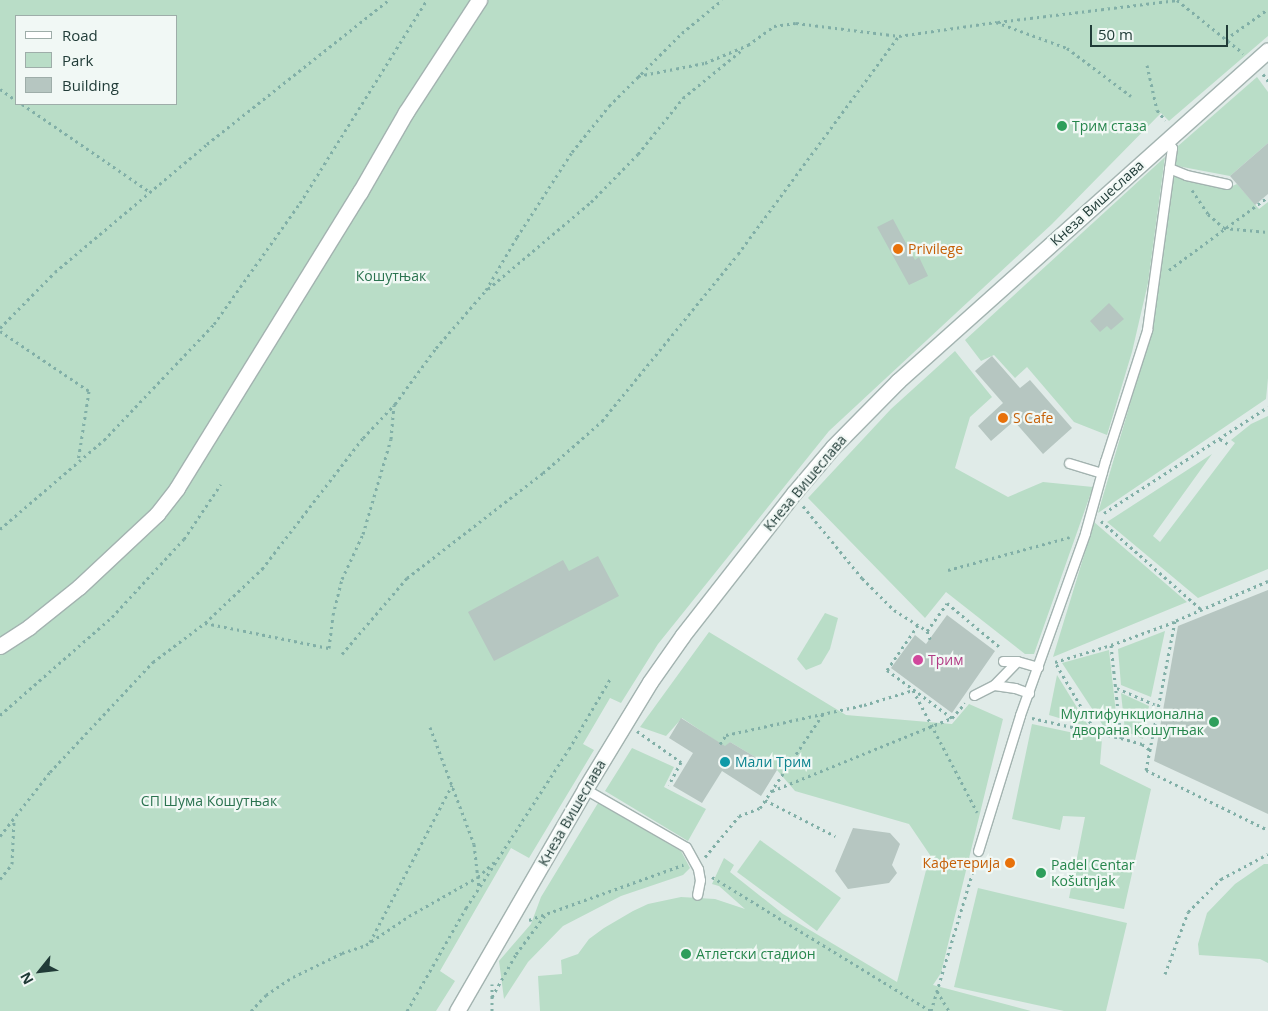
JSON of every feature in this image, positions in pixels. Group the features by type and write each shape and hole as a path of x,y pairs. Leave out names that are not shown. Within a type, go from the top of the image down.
{"street":[{"path":"0,646 29,627 79,588 157,514 177,488 360,192 406,112 479,0"},
{"name":"Кнеза Вишеслава","path":"457,1011 624,723 683,635 794,493 833,447 898,381 1168,134 1268,50"}],"lane":[{"path":"978,851 1020,715 1085,533 1101,473 1147,330 1172,148 1168,134"},
{"path":"1169,168 1228,184"},
{"path":"1069,464 1101,473"},
{"path":"1003,661 1017,661 1038,667"},
{"path":"974,695 994,685 1017,661"},
{"path":"994,685 1014,688 1029,693"},
{"path":"585,789 686,847 696,865 700,880 697,895"}],"path":[{"path":"78,462 88,391 0,329 55,272 150,192 389,0"},
{"path":"0,529 104,440 214,324 300,203 428,0"},
{"path":"486,290 517,237 572,152 609,106 637,76 722,0"},
{"path":"0,836 50,772 153,662 205,623 262,569 364,438 394,404 436,348 486,290 591,202 638,154 682,98 774,26 796,23 899,36 1178,0 1254,62"},
{"path":"1226,39 1268,9"},
{"path":"996,22 1067,48 1131,96"},
{"path":"342,654 407,578 543,473 602,421 738,254 899,36"},
{"path":"637,76 705,63 748,45"},
{"path":"1147,65 1157,110 1168,134"},
{"path":"0,89 15,99"},
{"path":"23,105 150,192"},
{"path":"1180,172 1208,214 1227,228 1268,232"},
{"path":"1154,280 1268,197"},
{"path":"205,623 329,648 333,615 342,579 363,534 391,439 394,404"},
{"path":"1202,610 1096,518 1268,407"},
{"path":"1220,439 1228,444"},
{"path":"0,715 112,617 184,539 221,484"},
{"path":"798,500 862,578 894,610 927,631 930,639"},
{"path":"948,570 1085,533"},
{"path":"1097,734 1054,664 1174,622 1268,581"},
{"path":"927,631 948,603 1017,661"},
{"path":"1174,622 1146,770 1268,830"},
{"path":"918,625 887,670 952,718"},
{"path":"1111,645 1121,738"},
{"path":"407,1011 461,916 569,749 610,679"},
{"path":"1163,682 1168,683"},
{"path":"1117,688 1158,706"},
{"path":"720,744 726,735 823,714 913,690"},
{"path":"913,690 985,828"},
{"path":"771,792 952,718 974,695"},
{"path":"524,921 696,865 707,856 739,816 760,808 823,714"},
{"path":"1045,721 1121,738 1142,744 1150,750"},
{"path":"430,727 474,844 479,888"},
{"path":"633,728 681,762 669,785"},
{"path":"370,942 452,785"},
{"path":"765,800 835,836"},
{"path":"0,879 12,864 14,820"},
{"path":"696,865 931,1011 978,851"},
{"path":"1165,974 1188,912 1221,879 1268,854"},
{"path":"251,1011 266,995 293,977 342,953 370,942 409,916 478,877 499,857"},
{"path":"492,997 516,954 546,913"},
{"path":"492,982 492,1011"},
{"path":"937,991 949,1011"}],"green space":[{"name":"Кошутњак","path":"0,0 1268,0 1268,36 1169,121 1161,113 1052,224 829,431 658,644 621,703 610,698 583,744 594,750 529,858 511,848 440,971 455,981 436,1011 0,1011"},
{"path":"1257,77 1268,92 1268,143 1230,176 1172,165 1174,151 1178,146"},
{"path":"1165,157 1148,283 1132,352 1107,435 1074,422 1027,367 1015,378 994,355 981,361 965,340"},
{"path":"1173,174 1225,189 1237,184 1259,209 1268,202 1268,378 1266,399 1098,513 1150,336"},
{"path":"955,351 992,397 970,417 955,468 1008,497 1043,482 1093,487 1034,654 1025,654 946,592 925,618 808,498 891,409"},
{"path":"1268,416 1268,569 1198,598 1107,522 1212,454 1153,536 1160,542 1235,443 1231,440 1251,424"},
{"path":"1094,522 1187,602 1053,657 1089,539"},
{"path":"825,613 838,618 830,649 821,664 806,670 797,659"},
{"path":"1165,631 1151,697 1121,685 1118,649"},
{"path":"709,632 846,715 952,724 969,704 1003,719 941,973 933,985 1031,1011 540,1011 538,976 562,974 561,960 578,954 589,939 633,911 648,904 681,897 715,899 745,909 719,886 712,884 724,858 734,865 730,872 783,914 897,982 930,855 909,824 795,791 777,770 730,742 725,747 682,718 666,736 640,727"},
{"path":"1109,650 1118,731 1104,727 1062,663"},
{"path":"1057,675 1089,727 1049,715"},
{"path":"1121,693 1149,706 1143,739 1125,731"},
{"path":"1032,724 1102,739 1100,764 1151,789 1124,909 1069,898 1085,817 1063,816 1060,830 1012,819"},
{"path":"632,748 674,767 664,787 706,809 688,841 605,791"},
{"path":"598,803 681,851 690,868 683,875 621,896 563,926 528,962 504,999 499,961 531,924 541,897"},
{"path":"760,840 841,898 817,931 737,872"},
{"path":"1264,864 1268,864 1268,963 1260,959 1199,955 1198,944 1207,913 1235,884"},
{"path":"978,888 1127,923 1106,1011 1064,1011 954,987"}],"building":[{"path":"1268,143 1268,194 1255,205 1230,176"},
{"path":"893,219 915,260 919,257 928,276 909,285 877,227"},
{"path":"1109,303 1124,319 1111,330 1107,326 1100,332 1090,321"},
{"path":"992,356 1020,388 1030,380 1072,428 1043,454 1014,421 991,441 978,426 1003,403 975,371"},
{"path":"598,556 619,596 494,661 468,612 563,560 569,571"},
{"name":"Мултифункционална дворана Кошутњак","path":"1268,590 1268,814 1154,761 1178,626"},
{"name":"Трим","path":"947,615 995,651 952,713 891,668 915,635 926,644"},
{"name":"Мали Трим","path":"681,718 725,746 730,742 777,770 761,796 722,771 702,803 673,786 693,753 669,738"},
{"path":"853,828 890,833 900,844 892,865 897,873 889,883 848,889 835,871"}],"place":[{"name":"Трим стаза","path":"1062,126"},
{"name":"Privilege","path":"898,249"},
{"name":"S Cafe","path":"1003,418"},
{"name":"Трим","path":"918,660"},
{"name":"Мултифункционална дворана Кошутњак","path":"1214,722"},
{"name":"Мали Трим","path":"725,762"},
{"name":"Кафетерија","path":"1010,863"},
{"name":"Padel Centar Košutnjak","path":"1041,873"},
{"name":"Атлетски стадион","path":"686,954"}],"park label":[{"name":"СП Шума Кошутњак","path":"209,801"}]}
